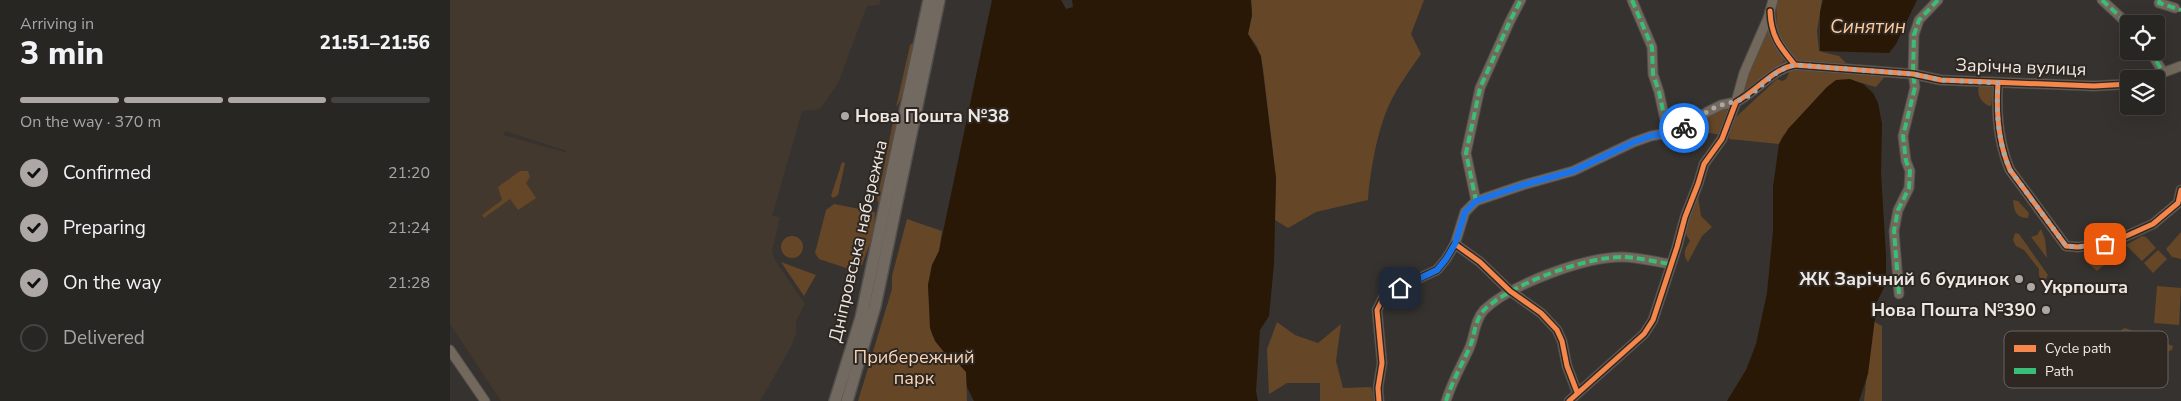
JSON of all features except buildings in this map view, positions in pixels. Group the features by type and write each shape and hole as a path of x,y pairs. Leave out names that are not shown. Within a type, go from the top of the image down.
{"main road":[{"name":"Дніпровська набережна","path":"835,401 861,318 928,0"},
{"name":"Дніпровська набережна","path":"847,401 878,297 939,0"}],"street":[{"path":"1476,201 1466,153 1480,88 1510,20 1521,0"},
{"path":"1632,0 1652,47 1653,74 1668,134"},
{"path":"1569,401 1644,334 1654,320 1685,217 1704,164 1722,139 1736,102 1744,73 1773,0"},
{"path":"1899,294 1894,231 1898,210 1910,188 1910,171 1906,161 1903,136 1915,87 1913,74 1914,35 1920,20 1938,0"},
{"path":"2102,0 2120,17"},
{"path":"2160,0 2159,3 2178,9"},
{"path":"1770,11 1771,28 1785,52 1796,65"},
{"path":"1379,401 1378,388 1382,363 1377,310 1385,294 1437,270 1455,244 1465,212 1476,201 1573,171 1650,136 1679,131 1707,112 1750,95 1784,66 1796,65"},
{"name":"Зарічна вулиця","path":"1796,65 1913,74 1941,80 2094,86 2120,85"},
{"path":"2165,71 2181,66"},
{"path":"1998,83 1996,111 2005,157 2010,170 2066,246 2078,247 2113,242 2153,224 2178,203 2181,190"},
{"path":"1455,244 1480,262 1510,290 1541,313 1557,330 1562,341 1567,366 1577,392"},
{"path":"1446,401 1451,386 1470,347 1475,325 1484,311 1510,290 1558,271 1613,258 1622,257 1671,264"},
{"path":"450,350 485,401"}],"shaded area":[{"path":"450,0 881,0 879,5 867,6 838,83 820,109 802,111 772,216 780,217 772,251 775,260 805,304 796,321 796,334 791,347 760,401 501,401 450,324","holes":["505,131 567,151 564,152 504,135"]}],"green space":[{"path":"1251,0 1424,0 1411,34 1421,54 1395,93 1387,110 1373,162 1368,200 1316,212 1288,228 1275,220 1276,178 1263,68 1258,48 1248,34 1252,15"},
{"path":"1776,0 1822,0 1817,31 1819,51 1839,56 1846,63 1798,62 1777,33"},
{"path":"1768,26 1784,60 1782,66 1747,90 1744,87 1746,78"},
{"path":"914,42 902,96 896,107 910,45"},
{"path":"1797,67 1807,71 1809,67 1887,74 1876,87 1851,80 1833,83 1827,87 1782,137 1779,144 1729,139 1731,124 1736,117 1777,79 1782,81 1786,79 1791,69"},
{"path":"1979,85 1994,88 1991,106 1985,104 1980,99"},
{"path":"1732,106 1721,135 1692,130 1695,125 1710,114"},
{"path":"898,117 879,204 877,200 893,122"},
{"path":"842,162 845,163 838,195 833,198 831,196"},
{"path":"520,171 528,171 530,177 526,183 536,198 518,210 510,199 484,218 482,215 502,200 498,187"},
{"path":"1698,195 1701,216 1712,227 1702,236 1688,262 1685,252 1690,241 1684,231"},
{"path":"2013,200 2018,201 2029,213 2028,218 2021,217 2016,213"},
{"path":"834,204 875,212 874,232 862,265 849,269 819,259 815,253 826,210"},
{"name":"Прибережний парк","path":"907,219 942,231 939,251 932,265 928,285 932,335 951,361 959,364 966,372 967,401 858,401 892,289 892,276"},
{"path":"2041,229 2045,239 2047,258 2031,237 2037,235"},
{"path":"2181,232 2181,259 2172,257 2166,249"},
{"path":"2015,233 2019,234 2048,275 2046,279 2041,279 2039,269 2024,250 2016,246 2013,240"},
{"path":"788,236 796,236 803,243 803,251 796,258 788,258 781,251 781,243"},
{"path":"2142,236 2146,237 2156,248 2142,261 2126,245"},
{"path":"2158,250 2167,259 2153,273 2144,263"},
{"path":"2090,255 2095,255 2104,265 2097,271 2086,261"},
{"path":"781,262 816,275 804,296"},
{"path":"2157,286 2181,288 2179,325 2154,323"},
{"path":"1873,321 1882,326 1882,401 1864,401"},
{"path":"1277,322 1295,335 1318,343 1341,324 1336,361 1343,388 1371,387 1376,401 1320,401 1320,383 1287,383 1269,394 1267,349"},
{"path":"2125,328 2133,331 2121,331"},
{"path":"2168,344 2173,346 2172,350 2168,351"}],"water":[{"path":"992,0 1061,0 1066,9 1073,7 1072,0 1251,0 1252,15 1248,34 1261,56 1276,178 1274,264 1269,316 1260,330 1256,391 1258,401 974,401 967,387 966,372 959,364 951,361 935,341 930,328 928,285 932,265 939,251"},
{"name":"Синятин","path":"1823,0 1917,0 1896,44 1889,53 1820,51 1820,12"},
{"path":"1850,79 1863,84 1873,93 1878,103 1882,124 1881,173 1886,256 1886,283 1877,302 1868,374 1859,401 1727,401 1746,370 1756,344 1767,293 1773,231 1773,187 1779,144 1788,129 1827,87 1836,80"}],"marked path":[{"path":"1455,244 1465,212 1476,201 1466,153 1480,88 1521,0"},
{"path":"1632,0 1652,47 1653,74 1668,134"},
{"path":"1899,294 1894,231 1898,210 1909,188 1910,171 1906,161 1903,136 1915,87 1913,74 1914,35 1919,20 1938,0"},
{"path":"2102,0 2120,17"},
{"path":"2160,0 2159,3 2181,10"},
{"path":"2156,60 2162,70"},
{"path":"1446,401 1469,349 1476,324 1484,310 1496,300 1549,274 1607,258 1628,257 1671,264"}],"cycle path":[{"path":"1770,11 1774,34 1784,52 1795,65 1913,74 1941,80 2094,86 2120,85"},
{"path":"1569,401 1644,334 1653,320 1685,217 1704,164 1722,139 1736,102 1779,71 1795,65"},
{"path":"1998,83 1999,127 2003,149 2010,170 2066,246 2078,247 2113,242 2153,224 2178,203 2181,190"},
{"path":"1379,401 1378,388 1382,363 1377,310 1385,294 1437,270 1455,244 1480,262 1510,291 1541,313 1557,330 1562,341 1567,366 1577,392"}],"way so far":[{"path":"1684,128 1694,120 1721,105 1736,102 1750,95 1784,66 1796,65 1913,74 1941,80 1998,83 1996,111 2005,157 2010,170 2066,246 2070,248 2105,244"}],"place":[{"name":"Нова Пошта №38","path":"845,116"},
{"name":"ЖК Зарічний 6 будинок","path":"2019,279"},
{"name":"Укрпошта","path":"2031,287"},
{"name":"Нова Пошта №390","path":"2046,310"}],"route":[{"path":"1400,288 1437,270 1455,244 1465,212 1476,201 1573,171 1634,142 1650,136 1679,131 1684,128"}]}
